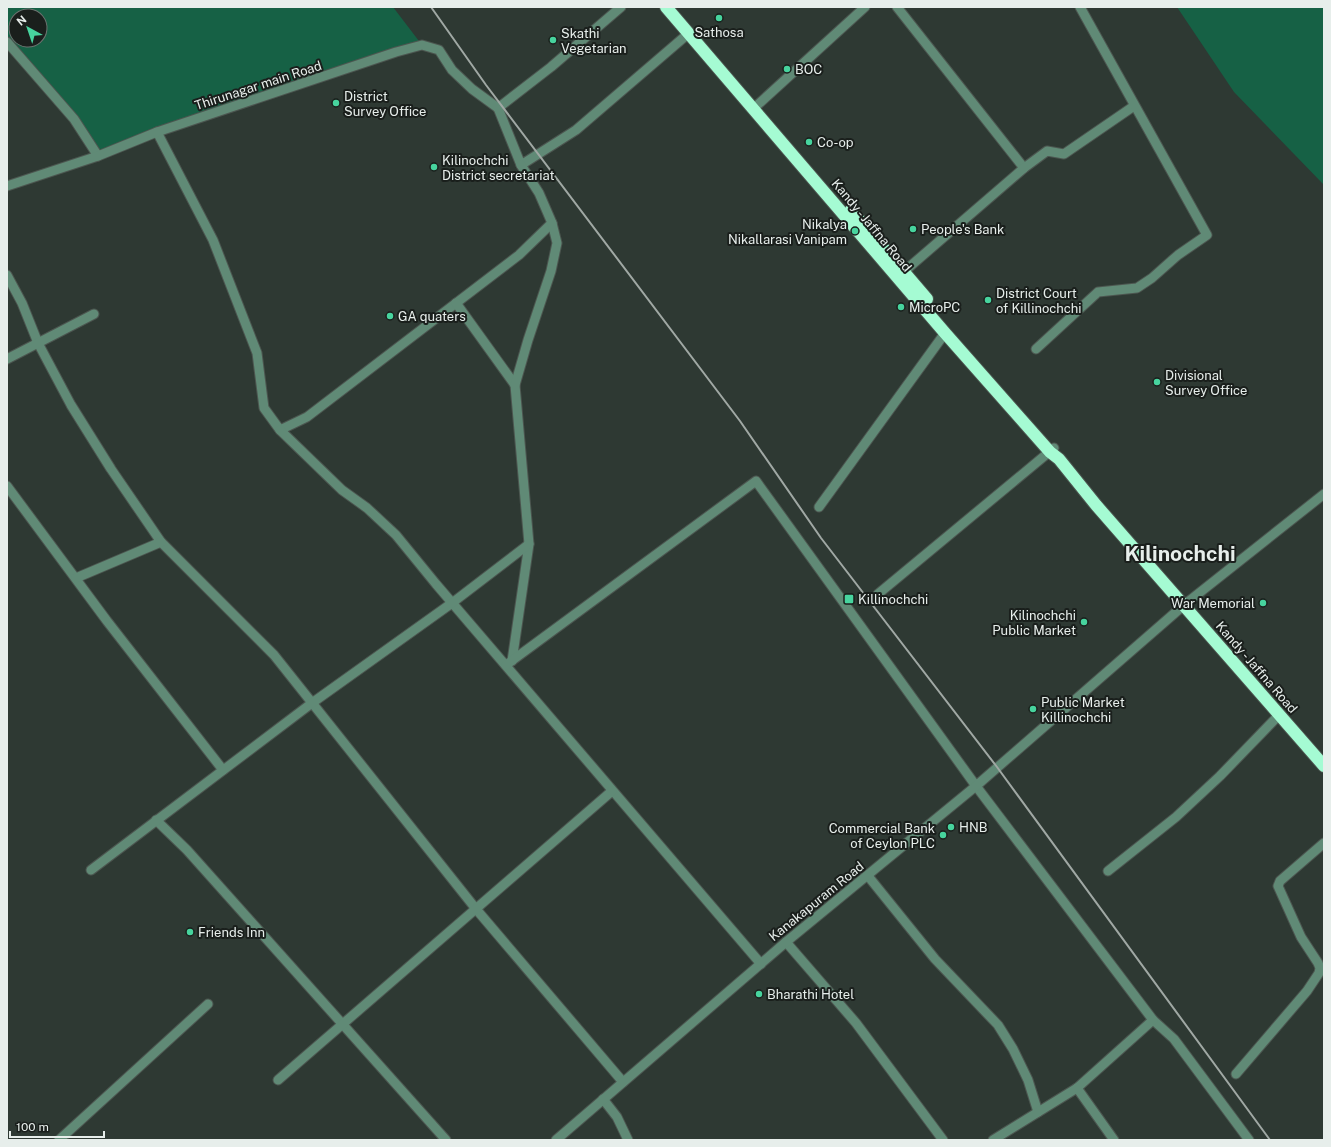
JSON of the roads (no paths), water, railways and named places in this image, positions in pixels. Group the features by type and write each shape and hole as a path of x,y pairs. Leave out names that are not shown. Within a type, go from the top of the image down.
{"highway":[{"name":"Kandy - Jaffna Road","path":"666,7 756,106 1054,453 1096,505 1324,766"},
{"name":"Kandy - Jaffna Road","path":"677,7 756,106"},
{"name":"Kandy - Jaffna Road","path":"901,275 946,333 1054,453"}],"street":[{"path":"509,663 529,544 515,385 551,271 557,243 552,223 539,193 521,165 498,108 551,67 621,7"},
{"path":"756,106 866,7"},
{"path":"897,7 1024,168"},
{"path":"1036,349 1098,292 1137,288 1152,278 1178,255 1207,235 1080,7"},
{"path":"521,165 576,130 689,33"},
{"path":"7,42 74,119 98,156"},
{"name":"Thirunagar main Road","path":"7,186 98,156 157,132 396,52 422,45 439,50 452,70 472,89 498,108"},
{"path":"901,275 1024,168 1047,151 1064,154 1134,106"},
{"path":"157,132 213,240 257,353 264,408 280,430 342,490 367,508 396,536 452,603 509,663 612,791 761,964"},
{"path":"280,430 307,417 518,256 552,223"},
{"path":"7,275 22,303 38,343 71,405 111,469 160,542 274,655 476,909 623,1082"},
{"path":"456,303 515,385"},
{"path":"7,359 94,314"},
{"path":"819,507 946,333"},
{"path":"878,594 1054,453"},
{"path":"509,663 756,481 976,786 1153,1020 1174,1039 1249,1140"},
{"path":"7,486 107,621 223,770"},
{"name":"Kanakapuram Road","path":"556,1140 786,942 976,786 1184,605 1324,494"},
{"path":"76,578 160,542"},
{"path":"91,870 312,703 452,603 529,544"},
{"path":"1108,871 1181,812 1220,776 1280,714"},
{"path":"278,1080 612,791"},
{"path":"156,820 187,850 446,1140"},
{"path":"1236,1074 1307,991 1319,973 1320,968 1318,963 1301,937 1278,886 1280,881 1324,843"},
{"path":"868,876 935,958 998,1025 1014,1049 1028,1080 1038,1112"},
{"path":"786,942 856,1024 943,1140"},
{"path":"59,1140 208,1004"},
{"path":"993,1140 1077,1088 1153,1020"},
{"path":"1077,1088 1114,1140"},
{"path":"603,1099 617,1118 628,1140"}],"railway":[{"path":"431,7 486,85 740,421 821,538 997,767 1270,1140"}],"place":[{"name":"Sathosa","path":"719,18"},
{"name":"Skathi Vegetarian","path":"553,40"},
{"name":"BOC","path":"787,69"},
{"name":"District Survey Office","path":"336,103"},
{"name":"Co-op","path":"809,142"},
{"name":"Kilinochchi District secretariat","path":"434,167"},
{"name":"People's Bank","path":"913,229"},
{"name":"Nikalya Nikallarasi Vanipam","path":"855,231"},
{"name":"District Court of Killinochchi","path":"988,300"},
{"name":"MicroPC","path":"901,307"},
{"name":"GA quaters","path":"390,316"},
{"name":"Divisional Survey Office","path":"1157,382"},
{"name":"Killinochchi","path":"849,599"},
{"name":"War Memorial","path":"1263,603"},
{"name":"Kilinochchi Public Market","path":"1084,622"},
{"name":"Public Market Killinochchi","path":"1033,709"},
{"name":"HNB","path":"951,827"},
{"name":"Commercial Bank of Ceylon PLC","path":"943,835"},
{"name":"Friends Inn","path":"190,932"},
{"name":"Bharathi Hotel","path":"759,994"}],"district":[{"name":"Kilinochchi","path":"1180,554"}]}
